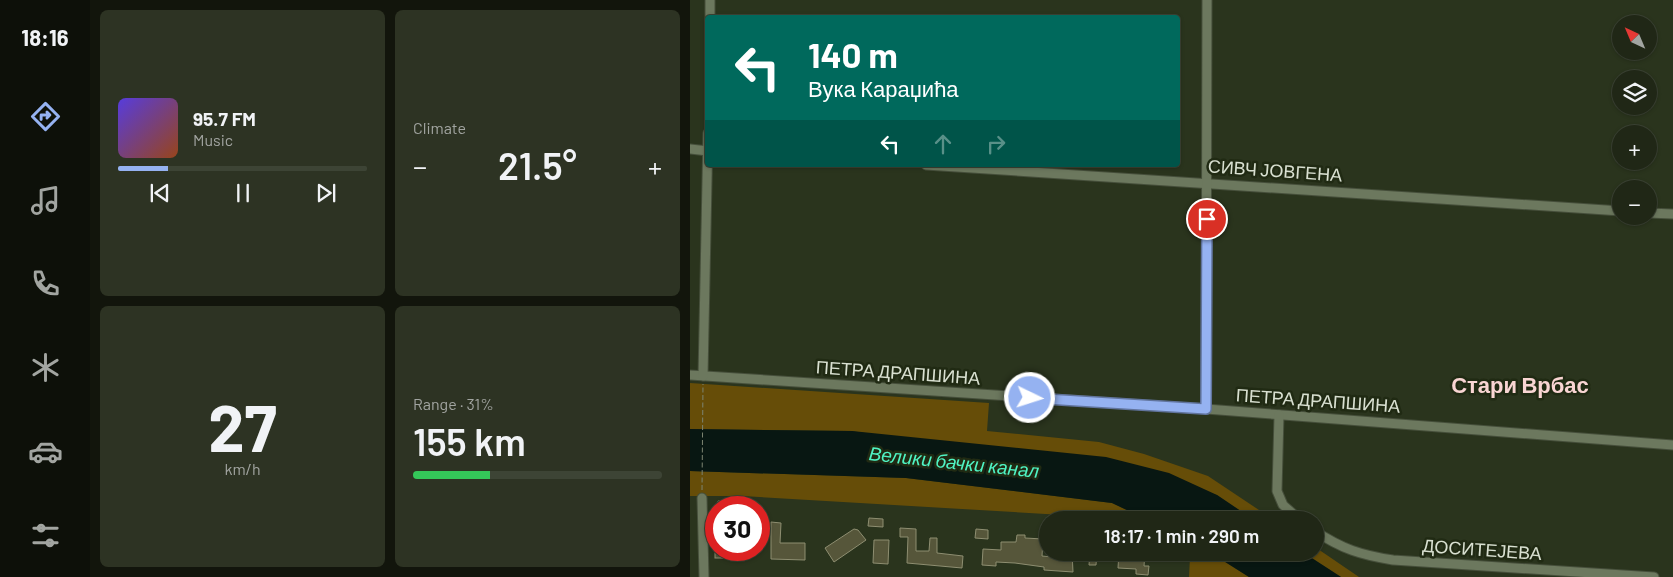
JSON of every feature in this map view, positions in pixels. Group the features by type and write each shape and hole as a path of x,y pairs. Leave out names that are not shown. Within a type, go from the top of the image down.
{"street":[{"path":"710,0 710,15"},
{"path":"1206,409 1207,0"},
{"path":"690,150 705,151"},
{"path":"703,376 707,167"},
{"name":"СИВЧ ЈОВГЕНА","path":"957,167 1612,210"},
{"path":"1657,213 1673,214"},
{"name":"ПЕТРА ДРАПШИНА","path":"690,375 1206,409 1673,444"},
{"path":"1279,415 1277,491 1283,505 1290,511"},
{"path":"702,498 704,577"},
{"name":"ДОСИТЕЈЕВА","path":"1324,536 1340,547 1364,556 1393,560 1654,577"}],"path":[{"path":"702,498 703,376"}],"shaded area":[{"path":"690,383 989,403 987,431 1099,442 1144,454 1208,476 1260,511 1241,511 1217,495 852,431 690,429"},
{"path":"690,471 906,478 1112,503 1129,511 1039,511 1039,514 770,498 770,496 690,496"},
{"path":"1324,553 1359,577 1341,577 1316,561 1324,561"},
{"path":"1190,561 1224,561 1249,577 1189,577"}],"water":[{"name":"Велики бачки канал","path":"690,429 852,431 1106,457 1169,473 1217,495 1241,511 1129,511 1112,503 906,478 690,471"},
{"path":"1224,561 1316,561 1341,577 1249,577"}],"building":[{"path":"869,518 883,519 883,527 868,526"},
{"path":"771,522 781,523 780,543 805,543 805,560 771,559"},
{"path":"900,528 916,529 916,551 929,551 930,538 937,538 937,553 963,556 962,568 907,563 908,537 900,537"},
{"path":"854,529 858,530 866,540 834,562 825,548"},
{"path":"976,529 988,530 988,539 975,538"},
{"path":"1017,535 1025,535 1025,538 1039,539 1039,561 1072,561 1073,572 1044,570 1044,567 1015,563 996,562 996,566 982,565 983,549 1001,550 1001,542 1016,542"},
{"path":"874,540 889,540 888,564 873,563"},
{"path":"1089,561 1096,561 1096,565 1089,565"},
{"path":"1118,561 1144,561 1144,566 1149,566 1148,575 1136,574 1136,569 1118,568"}],"district":[{"name":"Стари Врбас","path":"1520,385"}],"route":[{"path":"1030,398 1206,409 1207,219"}]}
